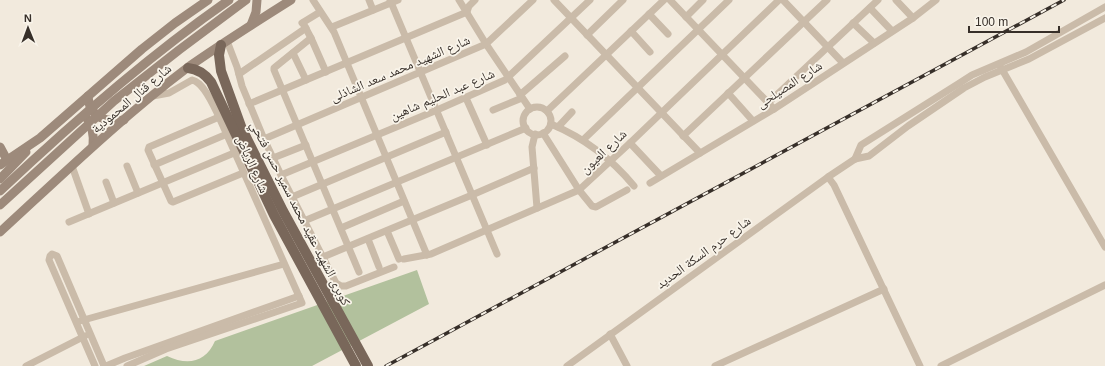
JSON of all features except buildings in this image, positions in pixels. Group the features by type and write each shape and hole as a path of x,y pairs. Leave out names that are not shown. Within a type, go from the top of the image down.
{"main road":[{"name":"كوبرى الشهيد عقيد محمد سمير حسن فتحي","path":"224,43 219,55 225,111 268,184 368,366"},
{"name":"كوبرى الشهيد عقيد محمد سمير حسن فتحي","path":"188,68 197,70 208,78 274,215 356,366"}],"street":[{"path":"0,179 40,138 142,49 175,23 208,0"},
{"path":"0,191 104,96 229,0"},
{"path":"0,205 114,102 179,50 246,0"},
{"path":"251,25 256,12 257,0"},
{"name":"شارع قنال المحمودية","path":"0,232 93,146 188,68 251,25 292,0"},
{"path":"313,0 332,27 427,255"},
{"path":"369,0 373,10"},
{"path":"459,0 486,44 530,109"},
{"path":"249,104 466,12 475,0"},
{"name":"شارع الشهيد محمد سعد الشاذلى","path":"264,140 486,44 533,0"},
{"path":"554,0 700,153"},
{"name":"شارع عبد الحليم شاهين","path":"281,175 501,82 590,0"},
{"path":"587,35 623,0"},
{"path":"547,110 664,0"},
{"path":"670,0 774,109"},
{"path":"686,17 703,0"},
{"path":"583,140 730,0"},
{"name":"شارع العيون","path":"387,231 402,259 427,255 579,190 779,0"},
{"path":"783,0 843,63"},
{"path":"683,136 828,0"},
{"path":"768,103 878,0"},
{"path":"896,0 913,18"},
{"name":"شارع المصيلحى","path":"650,183 774,109 913,18 936,0"},
{"path":"332,27 393,1 406,37 496,254"},
{"name":"شارع حرم السكة الحديد","path":"567,366 828,177 855,159 869,156 908,126 964,88 1105,7"},
{"path":"870,8 892,31"},
{"path":"239,74 320,12"},
{"path":"649,14 668,34"},
{"name":"شارع حرم السكة الحديد","path":"855,159 861,145 972,75 1029,59 1105,18"},
{"path":"854,23 874,43"},
{"path":"303,25 312,38 326,72"},
{"path":"631,31 650,52"},
{"path":"312,38 274,69 359,272"},
{"path":"224,43 239,74 242,86 264,140 335,281 340,286 346,286 394,267"},
{"path":"293,53 306,80"},
{"path":"493,110 521,96 565,56"},
{"path":"1001,66 1105,247"},
{"name":"شارع الرياض","path":"153,96 169,93 190,81 196,81 210,98 225,111 226,134 300,299"},
{"path":"728,93 753,121"},
{"path":"88,96 90,107 99,116 111,121 125,120"},
{"path":"466,98 487,145"},
{"path":"547,110 536,107 530,109 524,118 526,128 534,134 543,133 572,112"},
{"path":"547,110 554,125 583,140 611,161 634,186"},
{"path":"70,111 78,111 88,119 93,131 93,146"},
{"path":"225,111 149,147 148,150 162,183 171,201 173,202 243,173"},
{"path":"304,221 526,128"},
{"path":"292,197 446,132"},
{"path":"543,133 579,190 592,206 596,207 627,190"},
{"path":"154,164 226,134"},
{"path":"534,134 532,147 538,208"},
{"path":"0,147 4,163 40,138"},
{"path":"630,143 661,176"},
{"path":"273,158 306,145"},
{"path":"69,222 234,152"},
{"path":"72,166 89,214"},
{"path":"127,166 138,193"},
{"path":"323,257 534,168"},
{"path":"828,177 834,185 920,366"},
{"path":"106,182 114,203"},
{"path":"341,228 404,201"},
{"path":"368,239 379,266"},
{"path":"95,366 49,260 52,254 57,256 105,366 300,299"},
{"path":"76,322 284,264"},
{"path":"941,366 1105,285"},
{"path":"715,366 884,289"},
{"path":"127,366 166,349 300,299"},
{"path":"26,366 90,334"},
{"path":"610,334 627,366"}],"green space":[{"path":"417,270 429,304 312,366 144,366 167,356 182,361 196,360 207,354 215,341"}],"railway":[{"path":"386,366 1064,0"}]}
